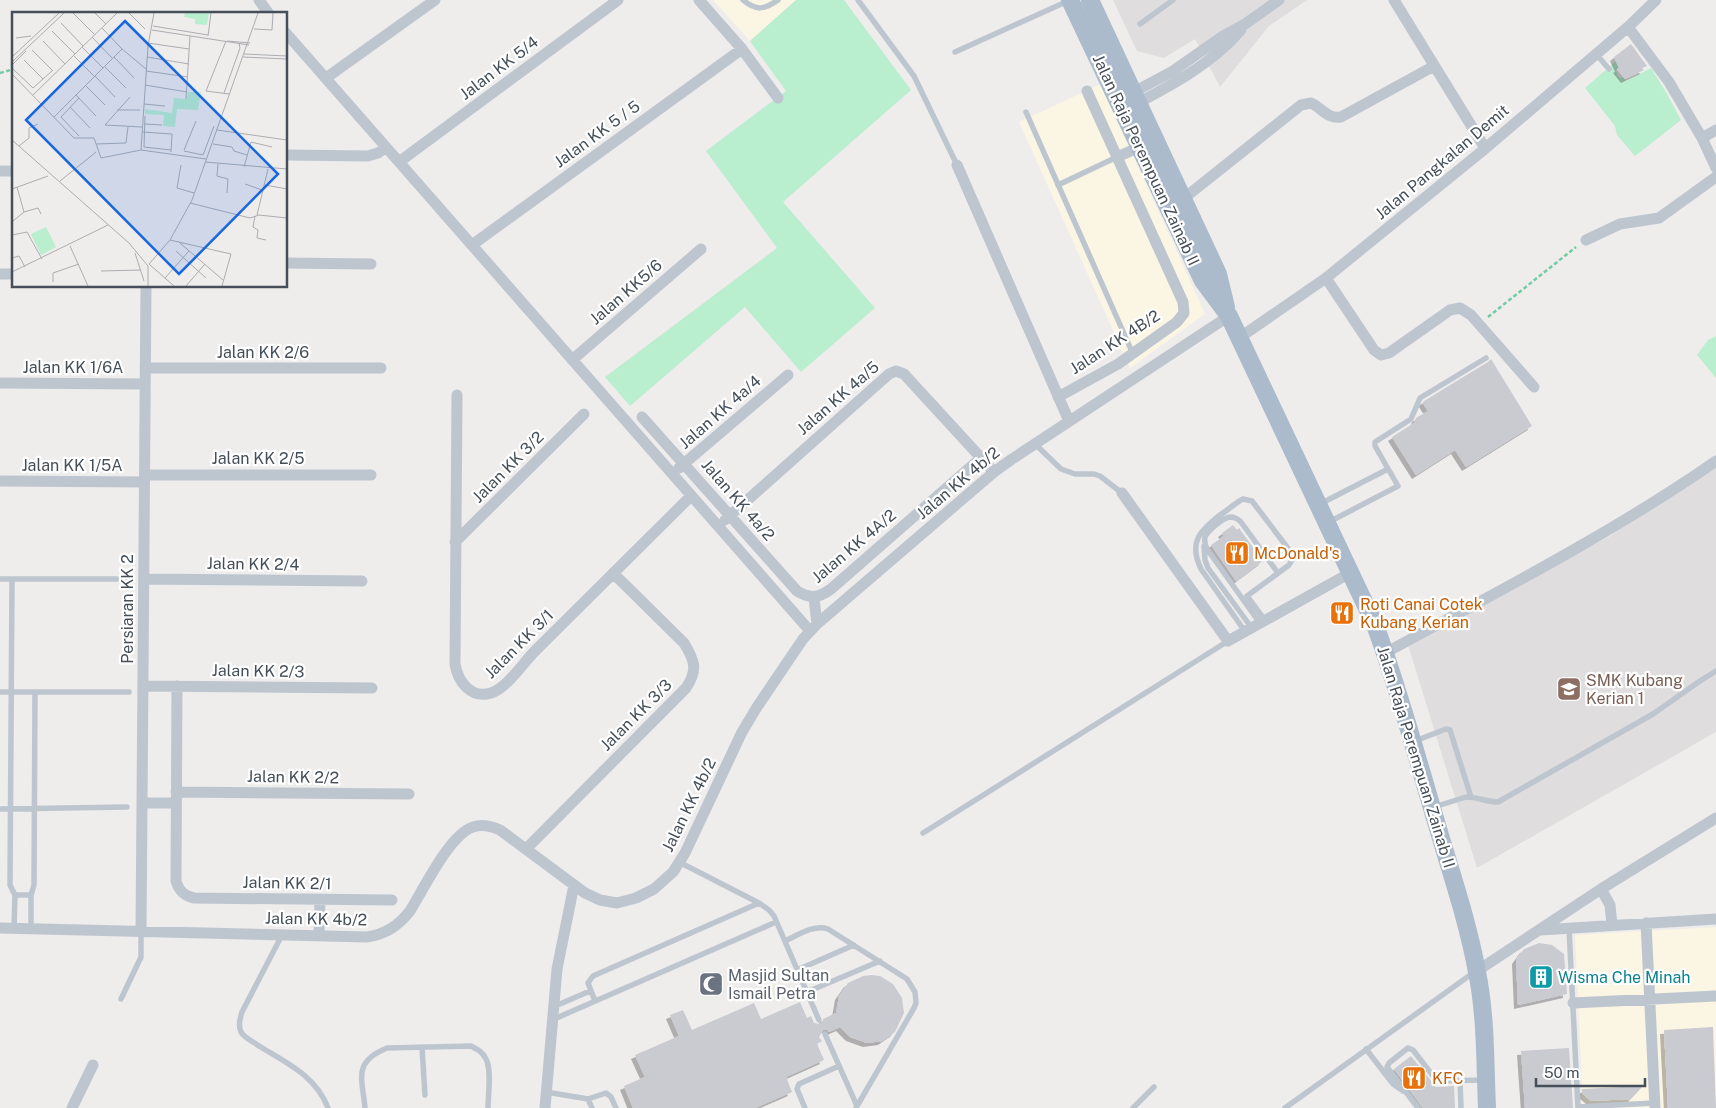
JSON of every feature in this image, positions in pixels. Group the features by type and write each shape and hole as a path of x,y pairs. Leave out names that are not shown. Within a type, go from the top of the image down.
{"main road":[{"name":"Jalan Raja Perempuan Zainab II","path":"1070,0 1183,199 1218,274 1228,316"},
{"name":"Jalan Raja Perempuan Zainab II","path":"1090,0 1128,102 1140,147 1203,281 1228,316 1239,338 1375,625 1413,742 1468,928 1482,1002 1487,1108"}],"street":[{"path":"259,0 268,12"},
{"path":"326,78 435,0"},
{"name":"Jalan KK 5/4","path":"399,162 618,0"},
{"path":"699,0 742,49 778,98"},
{"path":"1128,102 1223,36 1245,24 1279,0"},
{"path":"1394,0 1485,148"},
{"name":"Jalan Pangkalan Demit","path":"1239,338 1326,278 1485,148 1628,27 1656,0"},
{"path":"1628,27 1669,82 1702,138 1716,168"},
{"path":"288,35 691,496 813,627"},
{"name":"Jalan KK 5 / 5","path":"472,245 742,49"},
{"path":"1183,199 1301,105 1311,103 1327,115 1334,118 1341,117 1434,66"},
{"name":"Jalan KK 4B/2","path":"1058,397 1133,354 1177,322 1184,313 1185,308 1087,91"},
{"path":"1702,138 1716,130"},
{"path":"288,155 368,156 378,153 386,147"},
{"path":"1117,158 1140,147"},
{"path":"957,164 1069,421"},
{"path":"1586,240 1620,224 1659,218 1716,177"},
{"name":"Jalan KK5/6","path":"572,360 701,249"},
{"path":"288,264 371,264"},
{"path":"1326,278 1374,350 1381,355 1389,353 1450,310 1460,308 1466,310 1534,387"},
{"name":"Persiaran KK 2","path":"141,932 146,288"},
{"name":"Jalan KK 4b/2","path":"0,928 378,936 402,921 451,845 460,835 472,827 486,825 500,830 585,893 600,900 618,903 636,898 654,889 673,872 685,853 742,732 757,707 813,627 994,472 1228,316"},
{"name":"Jalan KK 2/6","path":"145,368 381,368"},
{"name":"Jalan KK 4a/5","path":"718,526 892,372 904,374 994,472"},
{"name":"Jalan KK 4a/4","path":"672,474 788,375"},
{"name":"Jalan KK 1/6A","path":"0,383 145,384"},
{"name":"Jalan KK 3/1","path":"456,395 454,664 457,675 464,686 473,692 483,694 493,692 502,686 528,657 691,496"},
{"name":"Jalan KK 3/2","path":"456,542 584,414"},
{"name":"Jalan KK 4a/2","path":"642,417 796,591 804,596 814,598"},
{"name":"Jalan KK 4A/2","path":"814,598 831,590 981,458"},
{"path":"1385,653 1608,532 1716,461"},
{"name":"Jalan KK 2/5","path":"144,478 372,475"},
{"name":"Jalan KK 1/5A","path":"0,481 144,478"},
{"path":"1122,493 1228,641 1350,573"},
{"name":"Jalan KK 3/3","path":"526,849 686,688 693,678 694,666 691,654 684,644 613,573"},
{"name":"Jalan KK 2/4","path":"144,580 362,581"},
{"path":"813,627 814,598"},
{"name":"Jalan KK 2/3","path":"143,686 372,688"},
{"path":"176,797 177,686"},
{"name":"Jalan KK 2/2","path":"142,803 176,797 409,794"},
{"name":"Jalan KK 2/1","path":"176,797 176,881 182,894 194,898 392,900"},
{"path":"1477,971 1602,889 1716,818"},
{"path":"545,1108 557,970 574,885"},
{"path":"1602,889 1610,905 1612,925"},
{"path":"318,936 320,899"},
{"path":"1539,930 1716,919"},
{"path":"1646,923 1655,1106"},
{"path":"1573,1003 1716,996"},
{"path":"72,1108 93,1065"}],"lane":[{"path":"743,0 758,9 767,7 778,0"},
{"path":"858,0 914,76 957,164"},
{"path":"955,52 1070,0"},
{"path":"1140,24 1173,0"},
{"path":"1596,54 1609,69"},
{"path":"1026,112 1133,354"},
{"path":"1058,185 1117,158"},
{"path":"1327,523 1398,486 1374,442 1411,419 1420,398 1486,358"},
{"path":"1035,444 1061,469 1075,474 1094,474 1100,476 1122,493"},
{"path":"1318,505 1388,469"},
{"path":"1229,609 1292,562 1292,555 1252,501 1246,498 1205,527 1196,543 1196,560 1200,569 1229,609 1255,625"},
{"path":"1255,625 1236,605 1206,564 1204,546 1205,539 1210,530 1230,517 1236,518 1241,522 1278,574"},
{"path":"1205,539 1207,549 1245,598 1255,625"},
{"path":"0,579 130,579"},
{"path":"12,579 10,884 15,895 14,928"},
{"path":"923,833 1228,641"},
{"path":"1432,807 1471,797 1498,802 1653,714 1716,671"},
{"path":"0,692 129,692"},
{"path":"30,929 31,895 34,885 35,692"},
{"path":"1413,742 1450,730 1471,797"},
{"path":"0,809 127,807"},
{"path":"679,862 770,910 819,1020"},
{"path":"15,895 31,895"},
{"path":"595,1001 588,982 593,976 759,903"},
{"path":"552,1020 776,922"},
{"path":"785,941 815,928 828,928 903,975 911,983 915,992 916,1003 912,1013 856,1107"},
{"path":"1569,928 1578,1108 1655,1106"},
{"path":"121,999 141,957 141,932"},
{"path":"282,935 242,1012 239,1023 242,1033 250,1040 300,1071 316,1085 328,1108"},
{"path":"797,970 854,945"},
{"path":"807,992 880,961"},
{"path":"1285,1108 1477,971"},
{"path":"553,1006 590,990"},
{"path":"825,1034 856,1107"},
{"path":"365,1108 361,1070 365,1061 375,1053 386,1048 471,1046 480,1051 487,1060 489,1071 488,1108"},
{"path":"422,1047 425,1095"},
{"path":"1418,1108 1387,1066 1408,1048 1413,1050 1437,1081 1486,1080"},
{"path":"1366,1049 1393,1084 1407,1094"},
{"path":"805,1108 797,1089 799,1084 839,1066"},
{"path":"1460,1081 1461,1108"},
{"path":"1133,1108 1154,1087"},
{"path":"546,1092 588,1099 608,1093 616,1108"},
{"path":"588,1099 592,1108"}],"path":[{"path":"1479,324 1586,240"}],"shaded area":[{"path":"713,0 796,0 750,41"},
{"path":"1113,0 1307,0 1269,26 1220,87 1195,39 1164,58 1137,51"},
{"path":"1101,84 1205,314 1130,368 1019,122"},
{"name":"SMK Kubang Kerian 1","path":"1716,463 1716,732 1477,868 1408,645 1610,536"},
{"path":"1716,927 1716,1108 1583,1108 1575,935"}],"green space":[{"path":"796,0 844,0 911,90 783,202 875,308 801,372 745,307 630,406 605,377 777,248 706,151 786,91 750,41"},
{"path":"1616,61 1619,68 1616,70 1619,78 1623,77 1626,81 1651,68 1681,120 1635,156 1617,135 1615,126 1585,88"},
{"path":"1716,336 1716,378 1697,355 1708,340"}],"building":[{"path":"1631,44 1647,66 1642,68 1644,70 1625,79 1617,69 1619,68 1614,57"},
{"path":"1491,359 1532,426 1466,467 1455,450 1416,475 1392,437 1414,423 1416,418 1428,411 1423,403 1424,401"},
{"name":"McDonald's","path":"1233,525 1237,530 1239,528 1263,561 1236,581 1211,545 1224,536 1222,533"},
{"name":"Wisma Che Minah","path":"1539,943 1552,945 1564,954 1567,994 1518,1005 1516,960 1524,949"},
{"path":"863,976 880,976 893,984 902,998 904,1013 895,1032 882,1041 867,1043 850,1037 840,1027 829,1032 826,1029 823,1030 819,1037 822,1041 817,1044 824,1060 786,1077 792,1092 755,1108 633,1108 624,1086 645,1077 635,1055 679,1036 670,1015 683,1010 692,1030 754,1003 761,1019 800,1002 807,1018 811,1016 814,1023 820,1024 823,1022 823,1019 836,1013 839,996 848,983"},
{"path":"1713,1027 1716,1108 1668,1108 1664,1030"},
{"path":"1569,1048 1573,1108 1525,1108 1521,1051"},
{"name":"KFC","path":"1411,1056 1436,1087 1454,1086 1455,1108 1423,1108 1394,1069"},
{"path":"1643,1086 1631,1099 1591,1101 1582,1093 1582,1089"}],"place":[{"name":"McDonald's","path":"1237,553"},
{"name":"Roti Canai Cotek Kubang Kerian","path":"1342,613"},
{"name":"SMK Kubang Kerian 1","path":"1569,689"},
{"name":"Wisma Che Minah","path":"1541,977"},
{"name":"Masjid Sultan Ismail Petra","path":"711,984"},
{"name":"KFC","path":"1414,1078"}]}
